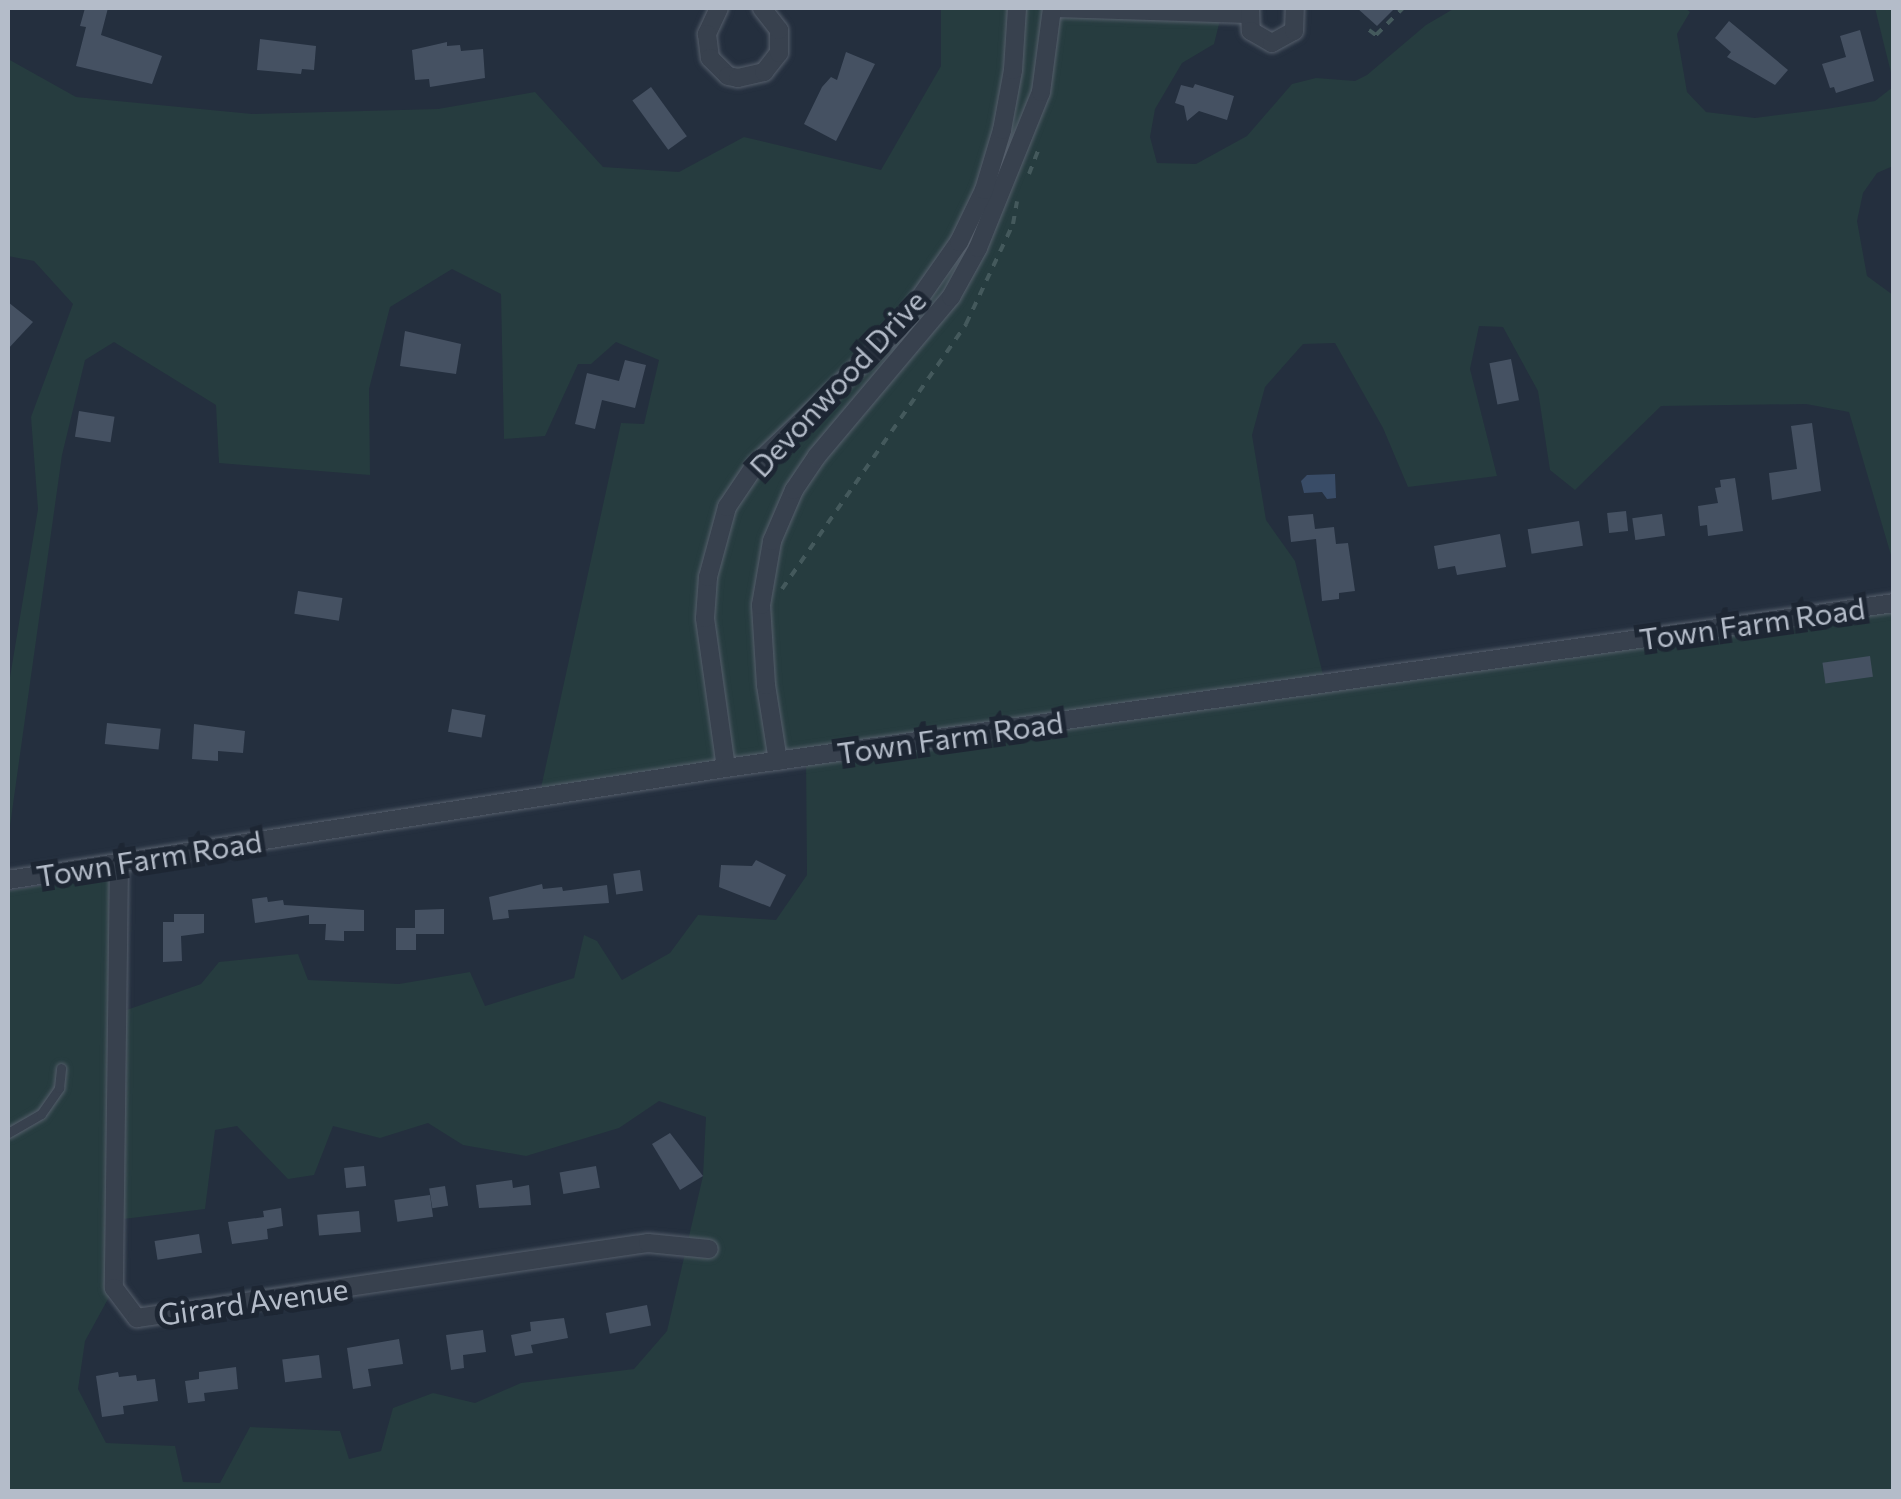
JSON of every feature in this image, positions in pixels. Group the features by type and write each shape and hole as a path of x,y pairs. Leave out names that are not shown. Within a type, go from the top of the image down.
{"street":[{"path":"719,8 707,34 710,58 728,76 738,78 764,72 779,53 779,30 762,8"},
{"name":"Devonwood Drive","path":"726,768 705,618 708,577 727,507 767,452 898,329 959,242 984,190 1002,130 1013,70 1017,8"},
{"path":"1054,8 1249,11 1257,38 1272,43 1294,31 1295,8"},
{"name":"Devonwood Drive","path":"778,760 766,686 761,605 772,541 794,490 817,456 950,297 978,248 1042,92 1054,8"},
{"name":"Town Farm Road","path":"8,880 778,760 1894,602"},
{"name":"Girard Avenue","path":"119,862 114,1288 137,1318 648,1243 710,1249"}],"lane":[{"path":"8,1134 42,1114 59,1088 61,1068"}],"path":[{"path":"1369,30 1376,35 1403,8"},
{"path":"1024,184 1040,142"},
{"path":"776,601 966,324 1013,224 1018,197"}],"green space":[{"path":"941,8 1223,8 1214,44 1182,63 1155,109 1150,137 1157,163 1196,164 1247,136 1292,84 1316,78 1355,81 1426,25 1455,8 1685,8 1690,12 1677,34 1687,92 1706,112 1755,118 1826,109 1875,101 1893,87 1893,166 1877,173 1863,193 1857,221 1867,276 1893,295 1893,562 1849,412 1806,404 1661,406 1575,490 1550,470 1538,391 1503,327 1479,326 1470,369 1497,476 1408,487 1383,428 1335,343 1303,344 1265,387 1252,435 1266,520 1295,561 1325,683 1893,603 1893,1491 8,1491 8,891 98,876 119,862 118,1013 201,984 219,962 298,954 308,980 399,984 470,972 485,1006 574,978 584,935 597,941 622,980 670,953 698,915 776,920 807,875 806,758 539,797 621,423 644,424 659,360 616,342 591,364 578,364 545,436 504,439 501,294 452,269 390,307 369,389 370,475 219,463 216,405 114,342 85,360 62,455 8,840 8,689 38,509 31,417 73,304 34,261 8,256 8,59 76,97 252,114 438,109 535,92 603,167 679,172 744,137 881,170 941,66","holes":["659,1101 706,1117 703,1176 667,1331 634,1369 521,1383 475,1403 433,1393 393,1408 381,1451 349,1459 340,1431 250,1427 220,1483 183,1482 175,1446 106,1443 78,1389 85,1341 114,1288 115,1220 205,1209 215,1130 237,1126 288,1179 314,1175 333,1126 380,1138 428,1123 463,1145 526,1156 619,1128"]},
{"path":"1875,8 1893,8 1893,81"}],"water":[{"path":"1335,474 1336,498 1327,499 1322,492 1304,493 1301,481 1307,475"}],"building":[{"path":"85,8 108,8 101,35 162,56 152,84 76,66 86,27 80,26"},
{"path":"1357,8 1395,8 1377,26"},
{"path":"1729,21 1788,70 1775,85 1727,57 1731,52 1715,38"},
{"path":"1860,30 1874,81 1836,93 1834,87 1830,88 1822,64 1846,57 1840,36"},
{"path":"260,39 316,46 314,70 302,69 301,74 257,70"},
{"path":"447,42 447,46 460,45 461,51 483,49 485,78 430,87 429,79 415,80 412,50"},
{"path":"846,52 875,64 836,141 804,124 822,87 831,77 837,80"},
{"path":"1195,84 1234,96 1227,120 1199,111 1187,121 1184,106 1175,103 1181,85 1193,88"},
{"path":"651,87 687,136 668,150 632,101"},
{"path":"8,302 33,322 8,349"},
{"path":"405,331 461,344 456,374 400,366"},
{"path":"1511,359 1519,400 1497,404 1489,363"},
{"path":"625,360 646,365 635,408 602,400 595,429 575,424 587,373 619,381"},
{"path":"79,411 115,417 110,442 75,437"},
{"path":"1812,423 1821,491 1772,500 1769,473 1797,469 1791,426"},
{"path":"1735,478 1743,531 1708,536 1707,525 1700,526 1698,506 1718,503 1715,488 1721,487 1720,480"},
{"path":"1626,511 1628,531 1609,533 1607,513"},
{"path":"1313,514 1315,529 1334,527 1336,544 1348,543 1355,591 1339,593 1339,599 1322,601 1316,539 1291,542 1288,516"},
{"path":"1662,514 1665,536 1635,540 1632,518"},
{"path":"1579,521 1583,546 1532,554 1528,529"},
{"path":"1500,534 1506,567 1457,575 1455,566 1438,569 1434,546"},
{"path":"298,591 342,598 339,621 294,614"},
{"path":"1870,656 1873,677 1825,683 1822,663"},
{"path":"452,709 485,715 481,738 448,732"},
{"path":"107,723 161,729 159,750 105,744"},
{"path":"194,724 245,731 243,753 218,751 218,761 192,759"},
{"path":"756,860 786,875 770,907 719,887 721,865 752,866"},
{"path":"640,870 643,891 616,895 613,874"},
{"path":"542,884 543,889 562,887 563,891 607,885 609,903 508,910 509,918 493,920 489,897"},
{"path":"267,897 268,902 283,900 284,905 364,910 364,931 344,931 344,941 325,940 326,924 309,924 309,915 255,923 252,899"},
{"path":"444,909 444,934 416,934 416,950 396,950 396,928 415,928 415,910"},
{"path":"174,914 204,914 204,933 181,936 182,961 163,962 163,922 174,922"},
{"path":"670,1133 703,1176 680,1190 652,1144"},
{"path":"364,1166 366,1186 346,1188 344,1168"},
{"path":"596,1166 600,1188 563,1194 560,1172"},
{"path":"512,1180 513,1188 529,1185 531,1205 479,1208 476,1185"},
{"path":"445,1186 448,1206 432,1208 429,1189"},
{"path":"430,1195 433,1217 397,1222 394,1200"},
{"path":"281,1208 283,1226 267,1229 268,1239 232,1244 228,1222 264,1217 263,1211"},
{"path":"359,1211 361,1232 319,1236 317,1215"},
{"path":"199,1234 202,1253 158,1260 155,1241"},
{"path":"647,1305 651,1326 610,1334 606,1313"},
{"path":"564,1318 568,1338 531,1345 533,1353 515,1356 511,1335 531,1331 530,1322"},
{"path":"483,1330 486,1352 463,1355 464,1368 451,1370 446,1335"},
{"path":"399,1339 403,1364 368,1369 371,1386 353,1389 347,1348"},
{"path":"319,1355 322,1378 285,1382 282,1360"},
{"path":"236,1367 238,1389 204,1393 205,1401 188,1403 185,1381 199,1379 199,1372"},
{"path":"118,1372 119,1377 136,1375 137,1381 155,1379 158,1401 123,1406 124,1414 102,1417 96,1376"}]}
